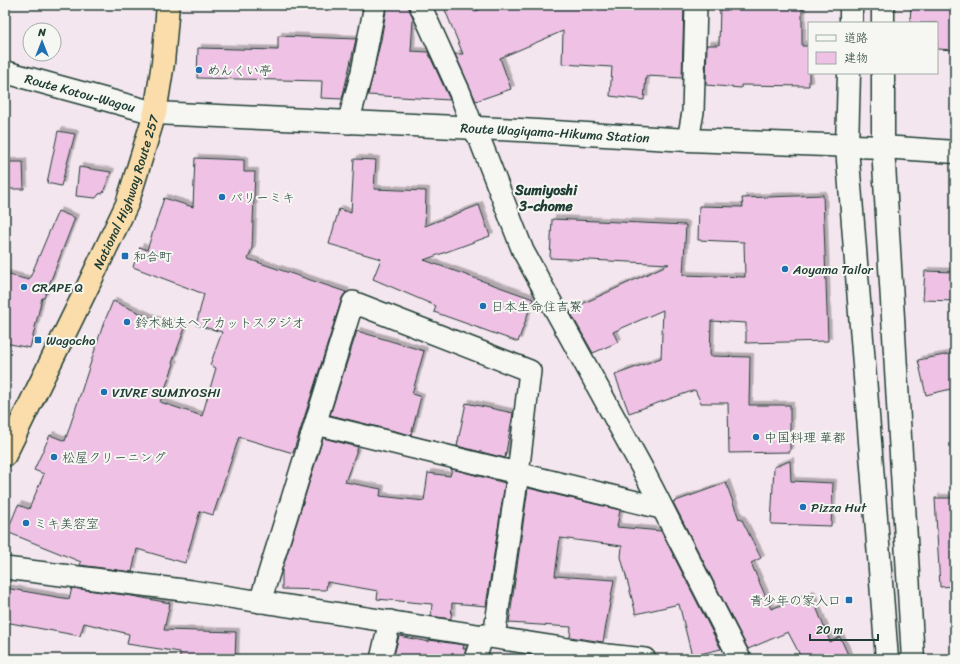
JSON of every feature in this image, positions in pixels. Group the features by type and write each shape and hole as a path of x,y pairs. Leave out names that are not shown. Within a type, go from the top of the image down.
{"highway":[{"name":"National Highway Route 257","path":"5,455 127,204 156,113 163,63 168,5"}],"street":[{"path":"348,122 362,72 375,5"},
{"path":"420,5 460,93 473,128 480,140 523,251 640,466 740,659"},
{"path":"688,140 693,112 696,5"},
{"path":"850,22 851,5"},
{"path":"883,5 883,22"},
{"name":"Route Kotou-Wagou","path":"5,72 156,113"},
{"path":"849,74 847,147 887,659"},
{"path":"883,74 883,147 913,659"},
{"name":"Route Wagiyama-Hikuma Station","path":"156,113 688,140 847,147 883,147 955,152"},
{"path":"260,602 353,302 530,371 518,474 488,636 474,659"},
{"path":"316,424 661,508"},
{"path":"5,568 191,591 488,636 606,657 645,659"},
{"path":"381,659 390,621"}],"building":[{"path":"387,5 408,5 413,19 411,51 428,52 450,100 368,95 381,40"},
{"path":"443,5 472,5 474,12 490,5 684,5 682,78 646,76 644,100 610,96 612,67 562,64 563,31 500,58 511,89 476,101 455,54 463,54"},
{"path":"720,5 802,5 802,46 808,46 809,86 741,85 741,88 706,85 707,45 719,45"},
{"path":"911,5 955,5 955,50 938,49 938,22 910,22"},
{"path":"278,36 356,39 342,99 321,98 322,81 197,78 198,48 278,50"},
{"path":"58,131 75,134 61,186 47,183"},
{"path":"195,158 244,160 244,172 255,172 252,248 248,259 346,292 342,298 293,453 239,437 213,515 200,511 185,563 137,549 132,572 80,565 81,562 7,532 18,505 29,509 44,474 34,470 50,435 65,441 103,325 113,301 162,323 163,320 185,328 160,402 202,416 216,368 210,365 222,332 196,325 204,294 133,267 140,247 147,250 164,198 193,207"},
{"path":"354,159 376,160 374,189 426,191 425,226 479,205 490,236 424,260 533,299 518,342 434,312 436,306 373,279 381,259 329,244 339,209 351,213"},
{"path":"5,162 23,162 24,189 5,189"},
{"path":"79,167 111,172 103,193 99,194 96,198 76,196"},
{"path":"823,195 828,341 746,343 746,323 711,321 710,356 750,357 749,405 790,405 790,452 729,453 728,403 701,403 695,390 629,413 615,375 661,358 663,310 613,332 618,342 593,353 569,310 669,264 550,258 552,219 686,225 683,275 745,277 744,242 698,240 699,206 743,207 742,198"},
{"path":"58,211 75,218 44,298 42,298 30,348 5,343 5,274 29,280"},
{"path":"925,271 955,272 955,301 923,300"},
{"path":"357,331 424,351 412,394 421,397 411,435 330,415"},
{"path":"955,353 955,388 926,395 918,360"},
{"path":"466,403 513,413 505,458 457,446"},
{"path":"323,438 358,447 345,482 381,489 380,496 424,501 428,473 450,476 452,469 505,483 486,606 452,603 451,619 431,616 432,604 377,599 378,591 327,582 326,590 282,589 282,570"},
{"path":"790,461 791,481 833,483 831,526 771,524 774,467"},
{"path":"726,483 739,519 741,518 761,558 751,563 771,609 811,594 830,642 840,637 850,659 796,659 801,657 788,632 748,649 673,502"},
{"path":"528,488 620,510 617,527 661,531 721,649 692,656 679,604 636,614 621,557 622,546 560,538 555,576 614,580 603,642 570,637 571,627 509,623"},
{"path":"935,498 955,498 955,586 940,587"},
{"path":"5,588 69,599 72,588 170,603 164,630 236,632 235,659 180,658 180,652 127,644 129,634 84,623 80,636 5,622"},
{"path":"399,636 429,642 429,640 464,645 463,649 466,649 463,659 393,659"}],"place":[{"name":"めんくい亭","path":"199,70"},
{"name":"パリーミキ","path":"222,197"},
{"name":"和合町","path":"125,256"},
{"name":"Aoyama Tailor","path":"785,269"},
{"name":"CRAPE Q","path":"24,287"},
{"name":"日本生命住吉寮","path":"483,306"},
{"name":"鈴木純夫ヘアカットスタジオ","path":"127,322"},
{"name":"Wagocho","path":"38,340"},
{"name":"VIVRE SUMIYOSHI","path":"104,392"},
{"name":"中国料理 華都","path":"756,437"},
{"name":"松屋クリーニング","path":"54,457"},
{"name":"Pizza Hut","path":"803,507"},
{"name":"ミキ美容室","path":"26,523"},
{"name":"青少年の家入口","path":"849,600"}],"district":[{"name":"Sumiyoshi 3-chome","path":"546,198"}]}
